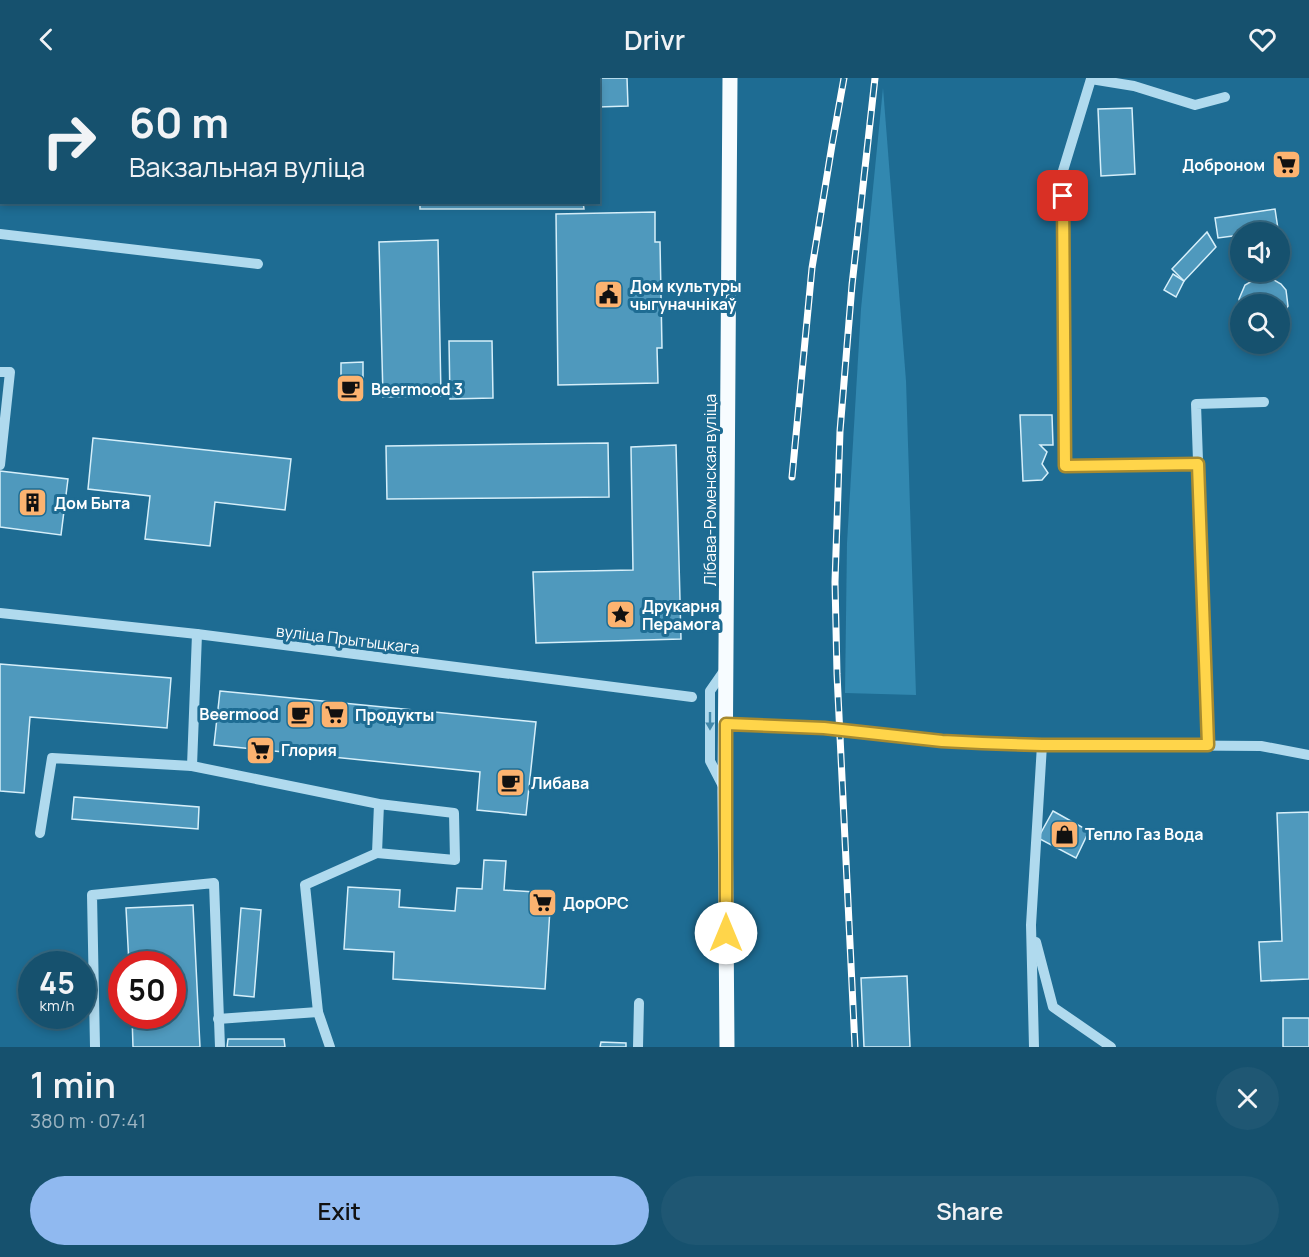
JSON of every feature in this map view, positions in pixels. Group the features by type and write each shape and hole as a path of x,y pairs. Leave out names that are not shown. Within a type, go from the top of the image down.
{"main road":[{"name":"Лібава-Роменская вуліца","path":"727,1047 725,791 730,78"}],"street":[{"path":"1198,464 1065,466 1062,174 1091,78 1134,86 1195,105 1225,97"},
{"path":"0,234 258,264"},
{"path":"0,372 10,372 0,465"},
{"path":"1208,745 1196,404 1264,402"},
{"name":"вуліца Прытыцкага","path":"0,613 197,634 692,697"},
{"path":"192,766 197,634"},
{"path":"725,791 710,761 710,701 711,691 726,667"},
{"path":"726,724 824,728 942,741 1042,745 1261,746 1309,755"},
{"path":"1034,1047 1031,925 1042,745"},
{"path":"40,832 52,758 192,766 379,804 454,813 455,860 377,853 305,885 318,1012 330,1047"},
{"path":"377,853 379,804"},
{"path":"95,1047 92,895 214,883 220,1047"},
{"path":"1031,925 1053,1007 1111,1047"},
{"path":"638,1047 639,1003"},
{"path":"218,1019 318,1012"}],"shaded area":[{"path":"883,88 906,381 916,695 845,693 847,543 861,309"}],"building":[{"path":"600,78 627,78 628,106 600,107"},
{"path":"1132,108 1135,174 1101,176 1098,109"},
{"path":"420,204 583,204 584,209 420,209"},
{"path":"1275,209 1277,222 1230,222 1230,236 1218,238 1215,218"},
{"name":"Дом культуры чыгуначнікаў","path":"655,212 655,242 660,242 662,348 657,348 658,383 558,385 556,214"},
{"path":"1207,232 1216,247 1184,281 1172,269"},
{"path":"438,240 441,396 383,397 379,242"},
{"path":"1173,274 1184,281 1176,297 1164,290"},
{"path":"1250,282 1278,282 1286,290 1286,294 1241,294 1245,285"},
{"path":"449,341 492,341 493,398 450,399"},
{"path":"363,362 363,397 341,397 341,363"},
{"path":"1020,415 1052,415 1053,445 1040,445 1047,452 1042,464 1048,473 1042,480 1023,481"},
{"path":"93,438 291,459 285,510 215,502 210,546 145,539 150,496 88,489"},
{"path":"608,443 609,497 387,499 386,446"},
{"path":"676,445 681,639 536,643 533,572 633,570 631,447"},
{"name":"Дом Быта","path":"0,471 68,479 61,535 0,527"},
{"path":"0,664 171,678 167,728 30,717 24,793 0,791"},
{"path":"220,691 536,722 526,815 477,810 480,772 214,745"},
{"path":"74,797 199,807 198,829 72,819"},
{"name":"Тепло Газ Вода","path":"1053,811 1089,831 1076,858 1038,838"},
{"path":"1309,812 1309,979 1261,981 1259,942 1282,941 1277,813"},
{"path":"484,860 506,861 504,890 551,893 545,989 393,979 394,952 344,949 348,887 400,890 399,907 455,911 457,888 482,889"},
{"path":"193,905 200,1047 133,1047 132,1029 186,1029 186,951 128,951 126,908"},
{"path":"241,908 261,910 254,997 234,995"},
{"path":"907,976 910,1047 864,1047 861,978"},
{"path":"1283,1018 1309,1018 1309,1047 1283,1047"},
{"path":"228,1039 284,1039 285,1047 227,1047"},
{"path":"601,1042 626,1043 626,1047 600,1047"}],"railway":[{"path":"792,477 812,268 844,78"},
{"path":"855,1047 837,674 835,582 840,431 852,285 875,78"}],"place":[{"name":"Доброном","path":"1286,165"},
{"name":"Дом культуры чыгуначнікаў","path":"609,295"},
{"name":"Beermood 3","path":"350,389"},
{"name":"Дом Быта","path":"33,503"},
{"name":"Друкарня Перамога","path":"621,615"},
{"name":"Beermood","path":"300,714"},
{"name":"Продукты","path":"334,715"},
{"name":"Глория","path":"260,750"},
{"name":"Либава","path":"510,783"},
{"name":"Тепло Газ Вода","path":"1064,834"},
{"name":"ДорОРС","path":"542,903"}],"route":[{"path":"726,933 726,724 824,728 982,743 1208,745 1198,464 1065,466 1063,196"}]}
